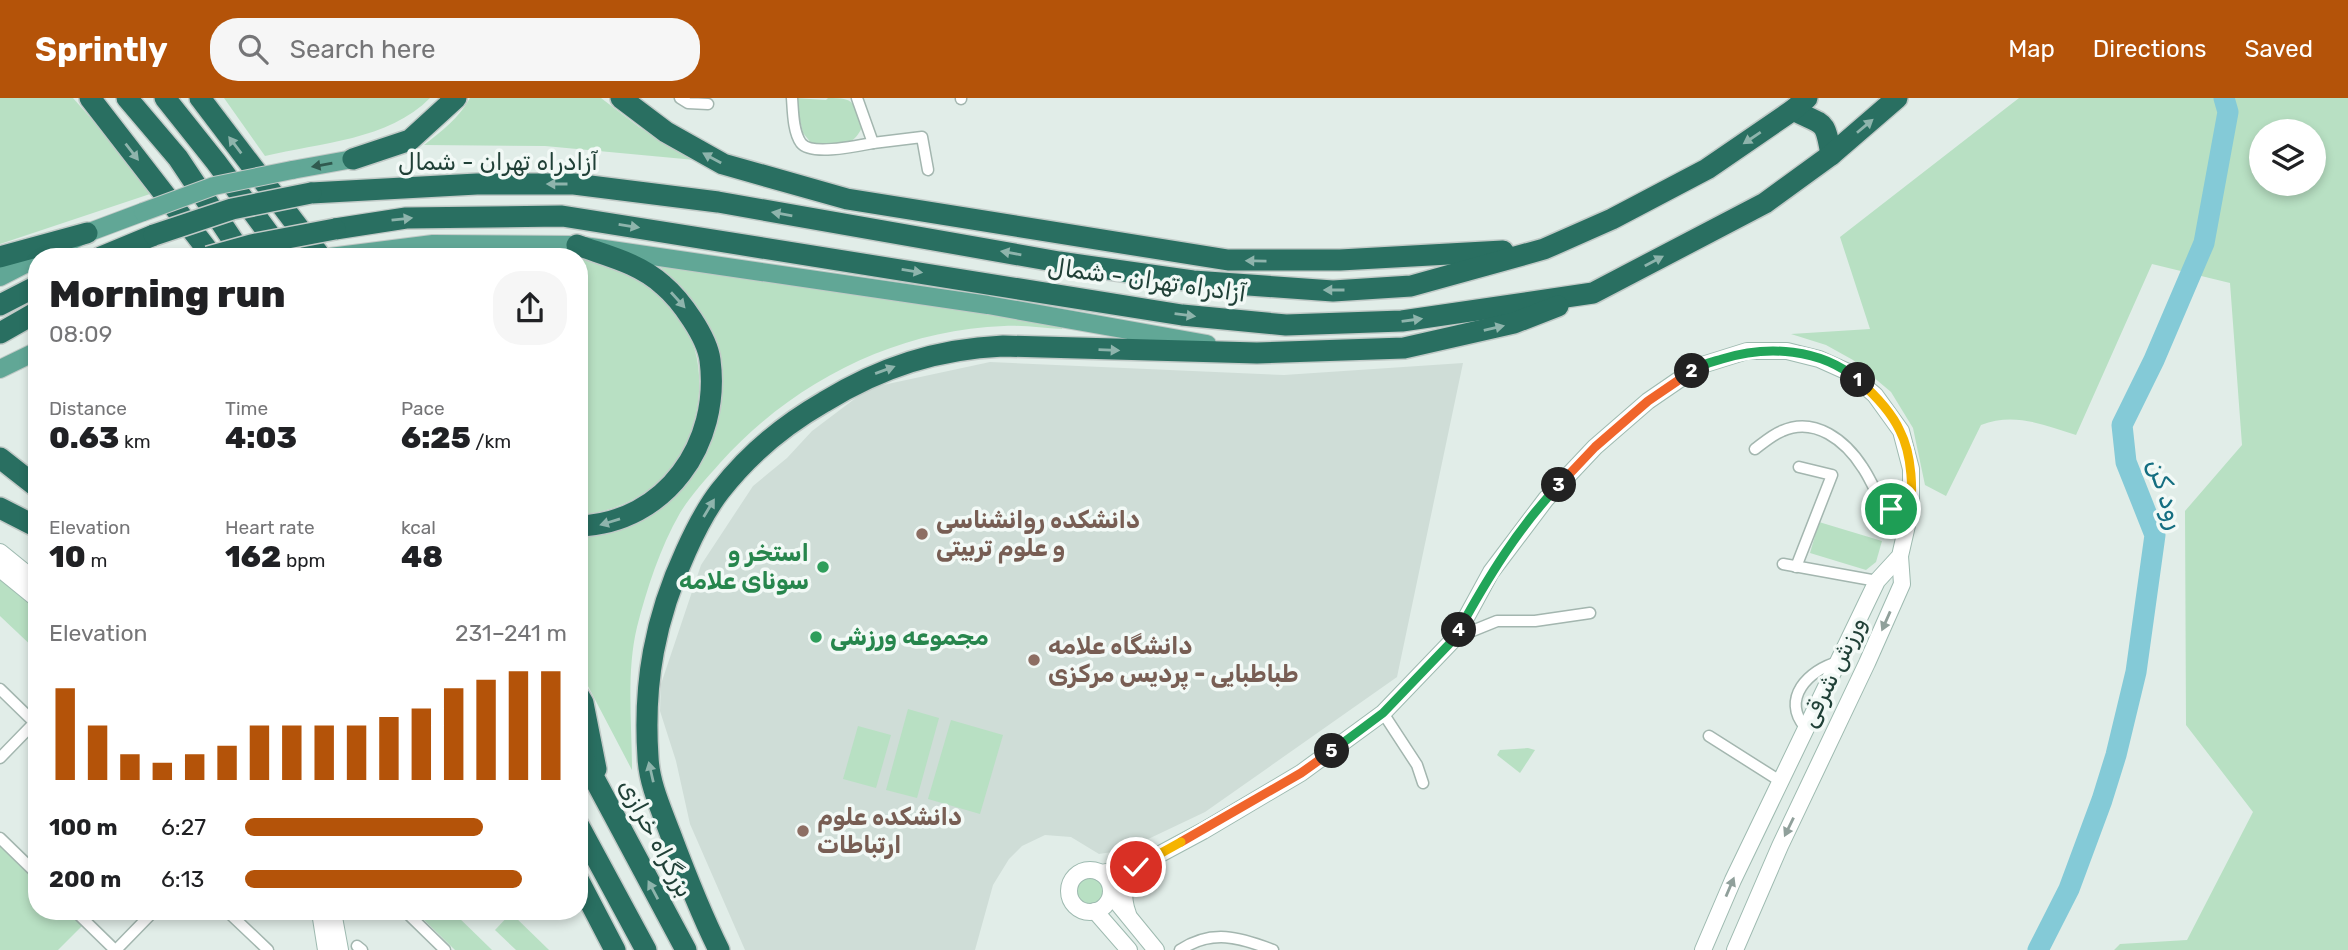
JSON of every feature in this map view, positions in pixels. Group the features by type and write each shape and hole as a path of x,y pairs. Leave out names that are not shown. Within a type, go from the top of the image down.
{"highway":[{"path":"90,98 206,248"},
{"path":"127,98 178,158 238,248"},
{"path":"165,98 216,161 279,248"},
{"path":"353,159 410,140 456,98"},
{"path":"621,98 666,132 723,164 847,199 1228,260 1339,260 1544,249"},
{"name":"آزادراه تهران - شمال","path":"238,248 406,218 562,216 1182,315 1286,325 1402,321 1593,293 1765,202 1831,155 1897,98"},
{"path":"201,99 314,248"},
{"path":"1800,104 1827,129 1831,155"},
{"name":"آزادراه تهران - شمال","path":"123,248 232,209 311,193 477,184 574,184 718,202 1059,261 1192,281 1333,291 1411,286 1544,249 1612,219 1707,169 1800,104"},
{"path":"33,248 87,233"},
{"path":"577,245 585,248"},
{"path":"0,257 28,249"},
{"path":"588,249 638,267 663,285 690,315 710,357 711,395 704,431 690,462 668,491 644,507 611,522 588,525"},
{"path":"0,305 28,291"},
{"path":"719,950 696,903 656,796 648,759 648,681 656,633 672,581 694,532 718,492 753,454 801,415 877,373 929,356 968,348 1003,346 1257,354 1404,348 1514,323 1593,293"},
{"path":"0,333 28,317"},
{"path":"0,458 28,480"},
{"path":"0,508 28,522"},
{"path":"588,730 599,789"},
{"name":"بزرگراه خرازی","path":"588,768 687,950"},
{"path":"588,843 646,950"},
{"path":"588,899 615,950"},
{"path":"588,905 601,924"}],"main road":[{"path":"58,248 87,233 214,186 353,159"},
{"path":"397,248 433,244 577,245 988,305 1257,354"},
{"path":"0,277 28,263"},
{"path":"0,369 28,355"}],"street":[{"path":"680,98 688,103 708,104"},
{"path":"792,98 794,121 802,145 809,148 840,149 922,137 928,170"},
{"path":"858,98 873,143"},
{"name":"ورزش شرقی","path":"1101,873 1136,867 1301,773 1383,713 1455,638 1491,572 1546,499 1595,447 1648,401 1699,366 1747,351 1787,351 1819,359 1848,372 1875,395 1901,431 1911,469 1911,508 1900,556 1877,581 1780,780 1703,950"},
{"path":"1755,449 1779,431 1792,427 1815,428 1833,435 1852,452 1882,501 1909,518"},
{"path":"1796,567 1832,475 1799,467"},
{"path":"0,552 28,575"},
{"path":"1735,950 1780,846 1902,584 1900,556"},
{"path":"1783,564 1877,581"},
{"path":"0,569 28,592"},
{"path":"1455,638 1497,621 1535,621 1590,613"},
{"path":"0,689 28,716"},
{"path":"1383,713 1417,765 1423,783"},
{"path":"0,758 28,732"},
{"path":"1709,736 1780,780"},
{"path":"0,838 28,865"},
{"path":"1129,920 1123,891 1136,867"},
{"path":"1111,895 1105,905 1088,912 1076,906 1069,894 1069,887 1081,871 1095,870 1101,873 1110,882 1111,895 1156,950"},
{"path":"1095,911 1129,950"},
{"path":"84,920 115,950 145,920"},
{"path":"236,920 268,950"},
{"path":"321,920 326,950"},
{"path":"334,920 340,950"},
{"path":"414,920 445,950"},
{"path":"1180,950 1200,940 1217,936 1249,941 1273,950"}],"shaded area":[{"name":"دانشگاه علامه طباطبایی - پردیس مرکزی","path":"990,362 1284,375 1463,363 1397,677 1205,812 1125,850 1099,854 1071,837 1045,835 1022,846 1009,859 993,885 975,950 745,950 690,824 676,761 660,711 661,684 701,565 753,486 787,458 812,431 869,388"}],"green space":[{"path":"0,98 73,98 156,192 0,244"},
{"path":"224,98 430,98 395,123 374,131 265,156"},
{"path":"470,98 601,98 639,127 695,160 545,146 424,145 455,118"},
{"path":"795,98 837,98 849,101 855,107 862,127 848,143 812,144 803,133"},
{"path":"2019,98 2348,98 2348,950 2114,950 2120,944 2187,940 2253,812 2186,725 2185,511 2242,445 2230,283 2152,264 2076,435 2029,421 1993,421 1981,425 1946,496 1925,485 1913,428 1891,392 1853,360 1826,345 1791,334 1870,329 1840,237"},
{"path":"588,257 626,273 664,300 682,322 692,340 699,382 693,426 674,464 652,488 623,504 588,514"},
{"path":"657,264 815,285 1062,329 1011,326 963,330 923,338 885,350 812,386 779,408 748,434 720,463 680,513 655,569 634,644 630,698 632,770 588,686 588,535 608,532 636,521 713,432 720,402 720,382 711,334 704,318 682,287"},
{"path":"1819,522 1882,541 1876,562 1866,570 1810,553"},
{"path":"0,579 28,602 28,642 0,616"},
{"path":"908,709 939,718 917,798 886,790"},
{"path":"951,720 1003,735 980,814 928,799"},
{"path":"858,726 891,735 876,788 843,779"},
{"path":"1500,750 1535,750 1520,773 1497,755"},
{"path":"0,836 28,863 28,920 87,921 58,950 0,950"},
{"path":"1090,873 1103,878 1108,891 1103,904 1090,909 1077,904 1072,891 1077,878"},
{"path":"424,920 461,920 492,950 455,950"},
{"path":"504,920 518,920 549,950 516,950 495,930"}],"waterway":[{"name":"رود کن","path":"2038,950 2069,889 2102,800 2136,672 2155,535 2126,462 2122,425 2154,360 2204,243 2228,112 2224,98"}],"place":[{"name":"دانشکده روانشناسی و علوم تربیتی","path":"922,534"},
{"name":"استخر و سونای علامه","path":"823,567"},
{"name":"مجموعه ورزشی","path":"816,637"},
{"name":"دانشگاه علامه طباطبایی - پردیس مرکزی","path":"1034,660"},
{"name":"دانشکده علوم ارتباطات","path":"803,831"}],"route":[{"path":"1136,867 1301,773 1383,713 1455,638 1491,572 1546,499 1595,447 1648,401 1699,366 1747,351 1787,351 1819,359 1848,372 1875,395 1901,431 1911,469 1909,518 1891,509"}]}
